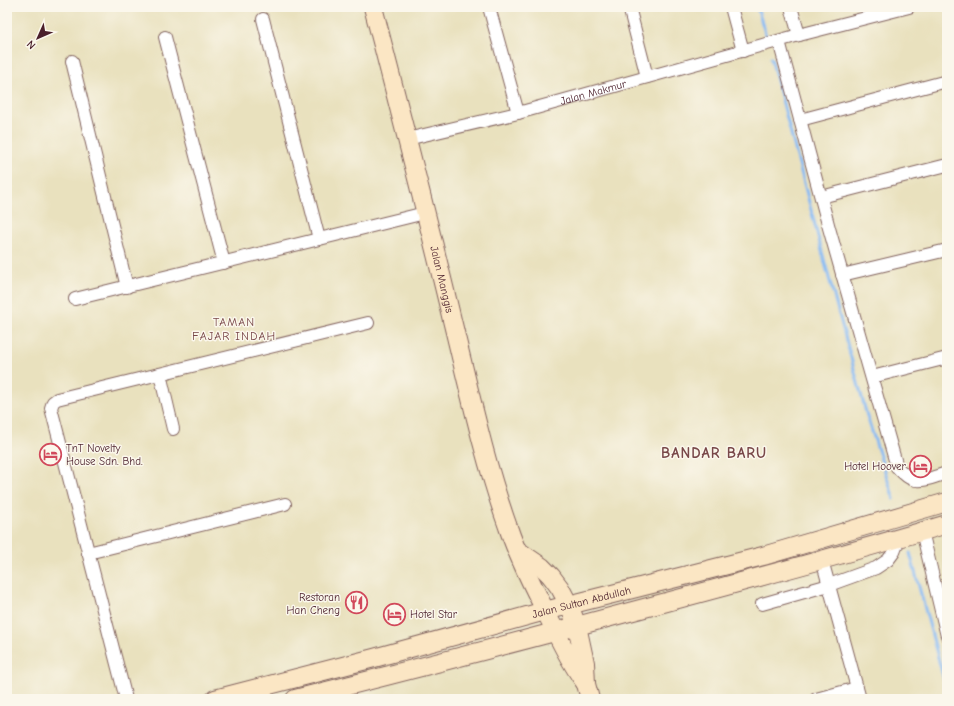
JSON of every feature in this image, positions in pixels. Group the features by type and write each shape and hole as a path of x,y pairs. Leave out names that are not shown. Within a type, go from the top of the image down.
{"main road":[{"name":"Jalan Manggis","path":"373,7 485,451 501,507 517,550 532,584 555,632 588,692"},
{"name":"Jalan Sultan Abdullah","path":"215,699 381,656 545,611 764,556 947,502"},
{"name":"Jalan Sultan Abdullah","path":"306,698 822,560 947,524"},
{"path":"788,549 806,550 812,552 822,560 830,546 848,531"},
{"path":"517,550 542,567 552,576 569,605 577,626 585,663 588,692"}],"street":[{"path":"488,7 518,113"},
{"path":"629,7 647,77"},
{"path":"731,7 743,51"},
{"path":"791,7 799,35"},
{"name":"Jalan Makmur","path":"407,139 518,113 799,35 909,7"},
{"path":"263,19 319,239"},
{"path":"165,37 224,263"},
{"path":"779,41 842,275 897,467 911,479 920,481 947,473"},
{"path":"72,61 127,287"},
{"path":"800,120 947,81"},
{"path":"821,197 947,166"},
{"path":"75,300 425,212"},
{"path":"842,275 947,250"},
{"path":"126,699 51,408 53,402 57,399 368,322"},
{"path":"872,377 947,358"},
{"path":"160,374 173,429"},
{"path":"88,553 285,504"},
{"path":"922,531 947,636"},
{"path":"762,604 829,585 876,568 888,560 894,552 900,537"},
{"path":"816,699 859,693 822,560"}],"waterway":[{"path":"757,7 766,36"},
{"path":"771,58 867,416 894,499"},
{"path":"910,553 947,691"}],"place":[{"name":"TnT Novelty House Sdn. Bhd.","path":"50,454"},
{"name":"Hotel Hoover","path":"921,466"},
{"name":"Restoran Han Cheng","path":"356,603"},
{"name":"Hotel Star","path":"395,614"}],"district":[{"name":"TAMAN FAJAR INDAH","path":"234,329"},
{"name":"BANDAR BARU","path":"714,453"}]}
